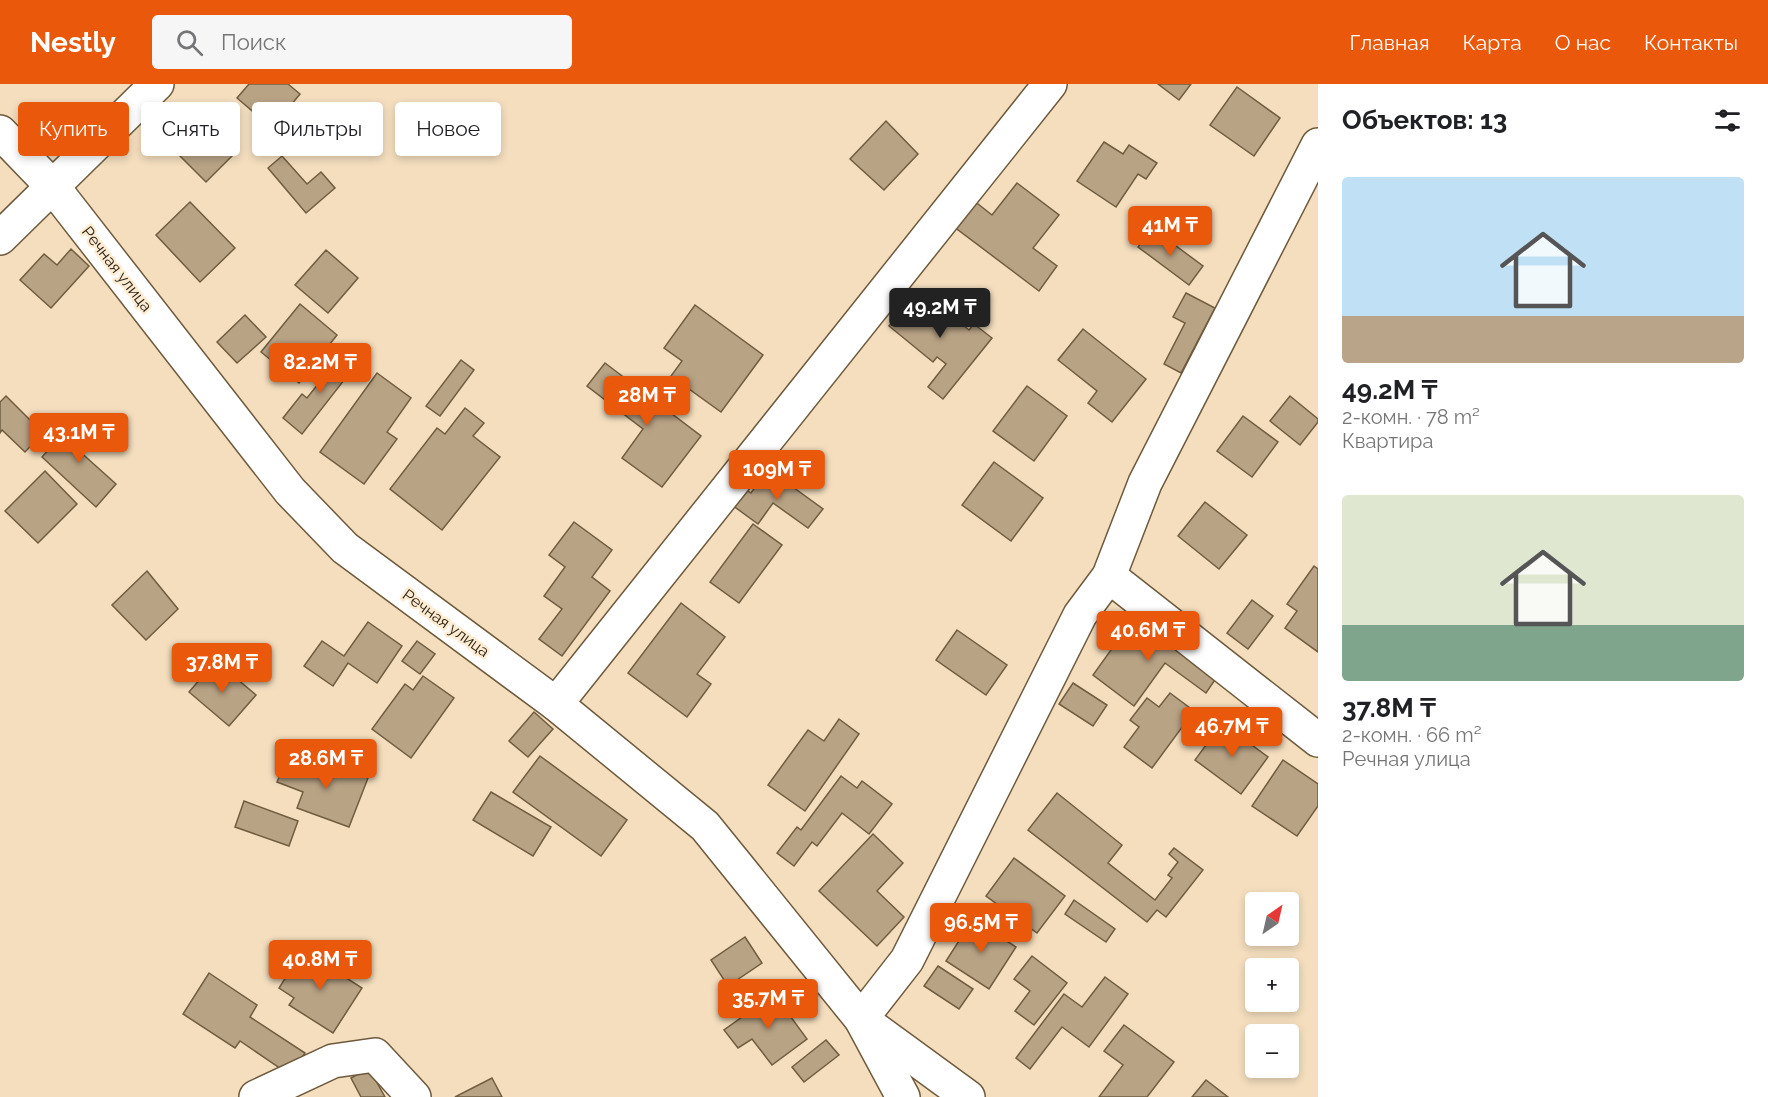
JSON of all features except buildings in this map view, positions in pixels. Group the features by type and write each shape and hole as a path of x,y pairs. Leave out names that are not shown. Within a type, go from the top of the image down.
{"street":[{"path":"0,238 157,84"},
{"path":"556,704 1050,84"},
{"name":"Речная улица","path":"0,132 53,187 290,491 345,548 556,704 705,826 861,1019 903,1097"},
{"path":"968,1097 861,1019 907,960 1080,615 1109,576 1145,483 1318,145"},
{"path":"1109,576 1318,740"},
{"path":"256,1097 333,1060 375,1054 414,1097"}]}
